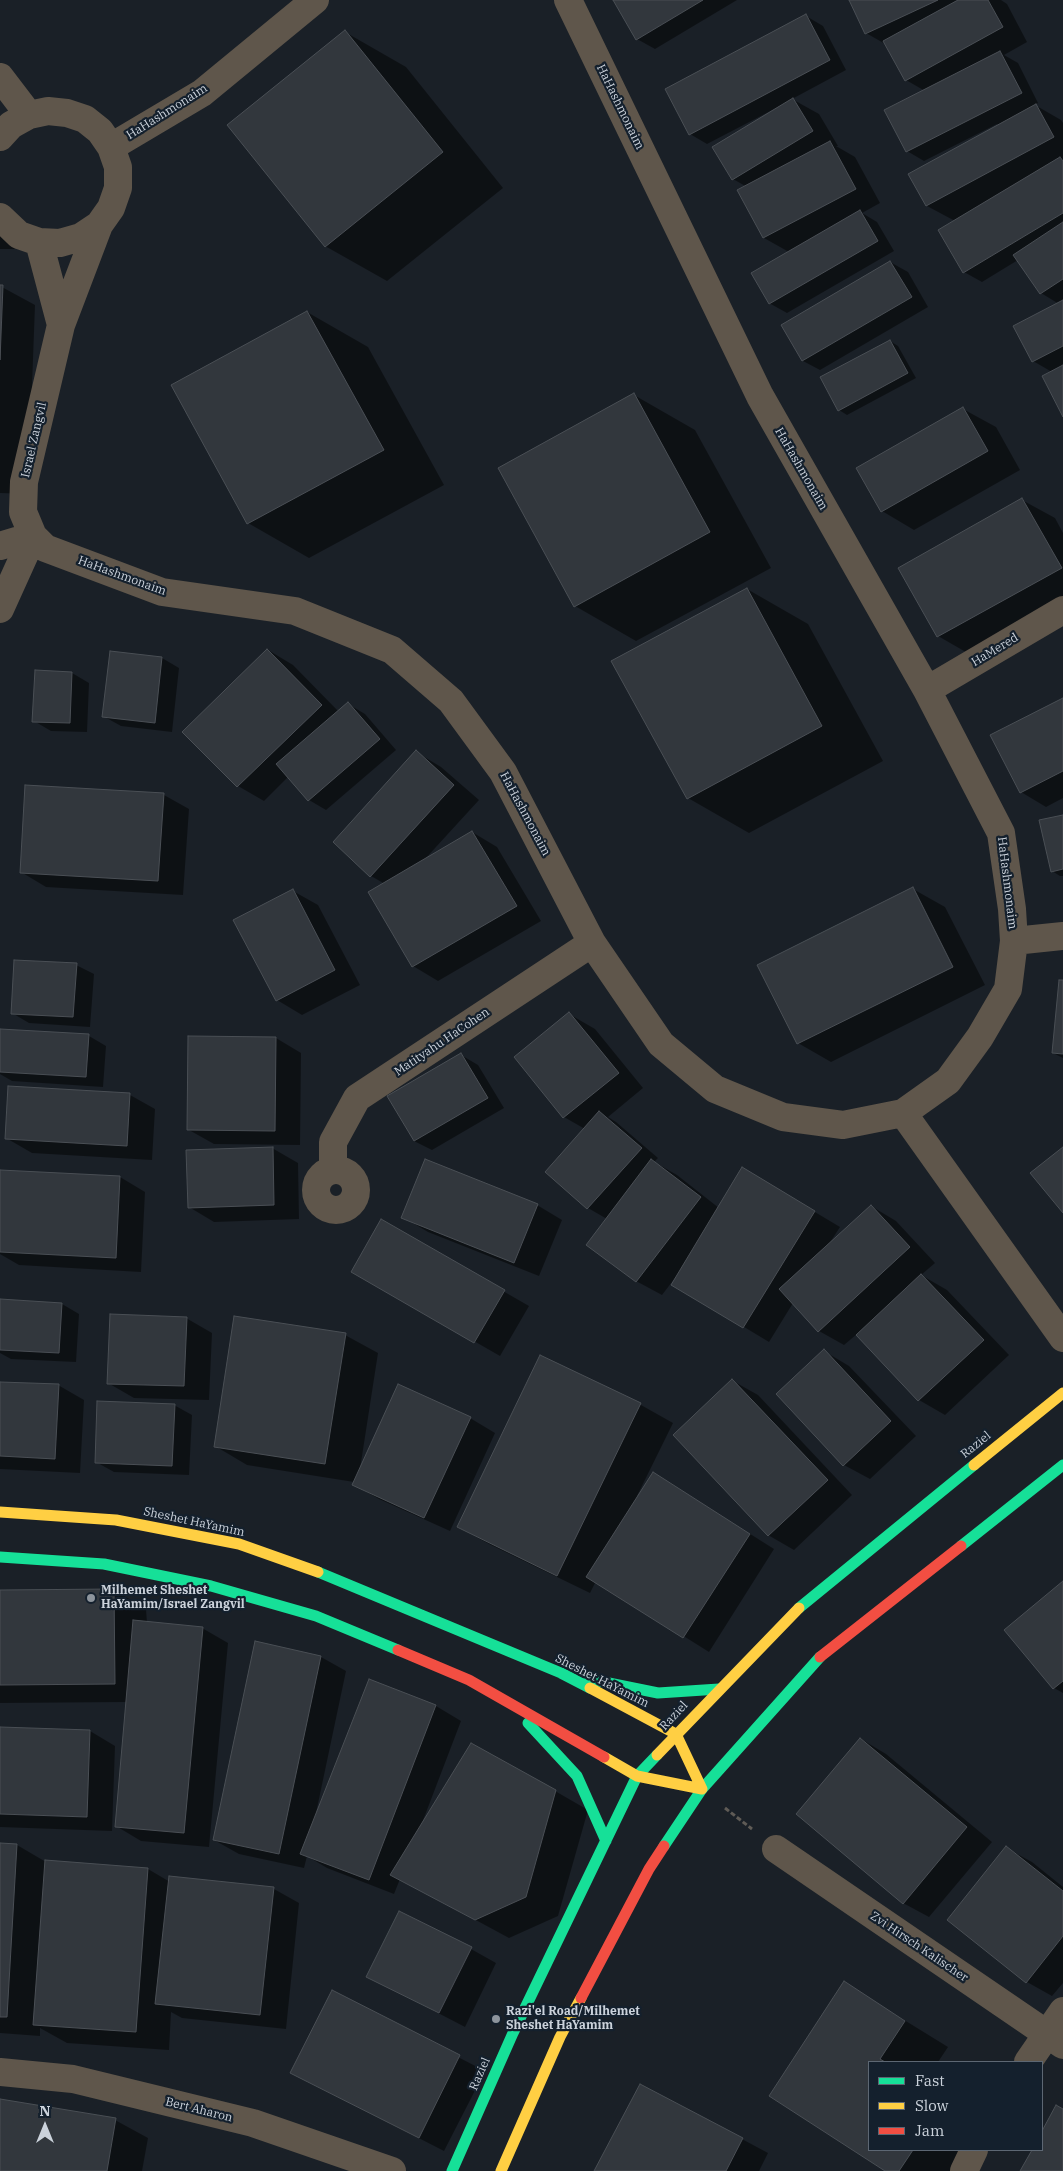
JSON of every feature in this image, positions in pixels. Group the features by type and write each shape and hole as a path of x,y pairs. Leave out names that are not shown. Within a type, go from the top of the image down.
{"main road":[{"name":"Raziel","path":"452,2171 513,2034 637,1776 792,1613 1063,1393"},
{"path":"501,2171 560,2037 649,1869 702,1789 814,1662 1063,1465"},
{"name":"Sheshet HaYamim","path":"0,1512 116,1520 239,1544 342,1580 561,1673 676,1734"},
{"path":"0,1557 104,1564 211,1586 316,1616 469,1680 637,1776 702,1789"},
{"path":"561,1673 658,1692 719,1689"},
{"path":"512,1705 577,1776 606,1841"},
{"path":"676,1734 702,1789"}],"street":[{"name":"HaHashmonaim","path":"111,147 202,93 315,0"},
{"name":"HaHashmonaim","path":"33,536 45,548 162,592 295,611 392,650 450,701 504,772 592,943 661,1044 715,1089 783,1117 843,1125 904,1113 948,1081 980,1037 1008,989 1014,941 1012,909 1001,833 927,690 760,396 568,0"},
{"path":"0,77 29,115"},
{"path":"0,137 11,125 29,115 48,111 67,113 85,119 100,131 111,147 118,167 118,188 111,208 99,225 81,237 60,243 39,242 19,234 0,217"},
{"name":"Israel Zangvil","path":"33,536 23,512 24,482 61,325 99,225"},
{"name":"Israel Zangvil","path":"39,242 61,325"},
{"path":"0,546 33,536"},
{"path":"0,609 33,536"},
{"name":"HaMered","path":"927,690 1063,610"},
{"name":"HaHashmonaim","path":"1014,941 1063,936"},
{"name":"Matityahu HaCohen","path":"333,1170 334,1142 357,1098 592,943"},
{"path":"904,1113 1063,1338"},
{"name":"Zvi Hirsch Kalischer","path":"776,1849 1055,2040"},
{"path":"1029,2061 1055,2040 1063,2010"},
{"name":"Bert Aharon","path":"0,2072 73,2079 253,2123 392,2171"},
{"path":"964,2171 974,2151"}],"path":[{"path":"702,1789 776,1849"}],"building":[{"path":"613,0 703,0 636,40"},
{"path":"849,0 938,0 865,34"},
{"path":"958,0 988,0 1003,27 905,81 883,41"},
{"path":"806,14 830,60 689,135 665,89"},
{"path":"345,30 443,152 325,247 227,125"},
{"path":"1000,51 1022,93 906,152 884,110"},
{"path":"793,98 813,131 732,180 712,147"},
{"path":"1036,104 1054,137 926,206 908,174"},
{"path":"830,141 856,189 763,238 737,190"},
{"path":"1060,157 1063,161 1063,213 963,273 938,230"},
{"path":"860,210 878,241 769,304 751,273"},
{"path":"1063,222 1063,279 1040,294 1013,255"},
{"path":"890,261 912,297 802,361 781,325"},
{"path":"0,285 3,285 0,360"},
{"path":"1063,300 1063,346 1032,362 1013,326"},
{"path":"307,311 384,450 247,524 171,385"},
{"path":"890,340 908,373 838,411 820,377"},
{"path":"1063,365 1063,417 1042,376"},
{"path":"634,393 710,532 574,607 498,468"},
{"path":"963,407 988,451 881,512 856,468"},
{"path":"1022,498 1062,568 937,637 898,568"},
{"path":"747,588 822,726 687,799 611,661"},
{"path":"267,649 322,705 237,787 182,732"},
{"path":"110,651 162,657 155,723 102,717"},
{"path":"35,670 72,672 70,723 32,722"},
{"path":"1063,698 1063,771 1020,793 990,735"},
{"path":"348,702 380,739 308,801 276,764"},
{"path":"416,750 454,785 370,877 333,842"},
{"path":"25,785 164,793 158,881 20,873"},
{"path":"1063,815 1063,869 1051,872 1039,820"},
{"path":"472,831 517,906 412,967 368,892"},
{"path":"913,887 953,967 797,1044 757,965"},
{"path":"293,889 335,970 276,1001 233,920"},
{"path":"14,960 77,963 73,1017 11,1014"},
{"path":"1059,980 1063,980 1063,1054 1052,1053"},
{"path":"569,1012 619,1073 563,1118 514,1057"},
{"path":"0,1029 89,1034 86,1077 0,1072"},
{"path":"188,1036 276,1037 275,1131 187,1130"},
{"path":"461,1053 488,1098 414,1141 387,1096"},
{"path":"8,1086 130,1093 127,1146 5,1139"},
{"path":"599,1111 642,1148 587,1209 545,1172"},
{"path":"273,1147 274,1205 188,1208 186,1150"},
{"path":"1063,1147 1063,1213 1030,1173"},
{"path":"425,1159 538,1204 514,1263 401,1218"},
{"path":"651,1159 701,1197 636,1282 586,1245"},
{"path":"742,1167 815,1211 743,1328 671,1285"},
{"path":"0,1170 120,1176 116,1258 0,1252"},
{"path":"871,1205 910,1247 818,1332 779,1289"},
{"path":"381,1219 505,1290 474,1343 351,1272"},
{"path":"921,1274 984,1340 918,1401 856,1335"},
{"path":"0,1299 62,1303 59,1353 0,1350"},
{"path":"110,1314 187,1317 184,1386 107,1384"},
{"path":"234,1316 346,1333 325,1464 214,1447"},
{"path":"824,1349 891,1421 843,1466 776,1394"},
{"path":"540,1355 641,1403 557,1576 457,1527"},
{"path":"732,1379 828,1480 768,1536 673,1435"},
{"path":"0,1382 59,1384 55,1459 0,1456"},
{"path":"398,1384 471,1417 424,1518 352,1485"},
{"path":"97,1401 175,1404 172,1466 95,1463"},
{"path":"653,1472 750,1534 683,1638 586,1577"},
{"path":"1063,1581 1063,1681 1053,1689 1004,1630"},
{"path":"114,1589 115,1684 0,1685 0,1590"},
{"path":"133,1620 203,1627 184,1833 115,1827"},
{"path":"255,1641 321,1656 279,1854 213,1840"},
{"path":"369,1679 436,1705 369,1880 300,1854"},
{"path":"0,1727 90,1730 87,1817 0,1814"},
{"path":"860,1738 967,1827 903,1904 796,1814"},
{"path":"471,1743 556,1790 526,1897 475,1920 390,1875"},
{"path":"0,1843 17,1844 7,2017 0,2017"},
{"path":"1006,1846 1063,1891 1063,1936 1026,1983 947,1920"},
{"path":"45,1860 148,1868 136,2032 33,2025"},
{"path":"169,1876 274,1887 260,2015 155,2004"},
{"path":"399,1911 472,1947 439,2013 366,1977"},
{"path":"844,1981 905,2021 880,2059 883,2061 868,2061 868,2151 912,2151 899,2171 885,2171 769,2096"},
{"path":"332,1990 460,2055 419,2138 290,2073"},
{"path":"640,2084 743,2138 726,2171 594,2171"},
{"path":"0,2099 116,2118 107,2171 0,2171"},
{"path":"1056,2105 1063,2109 1063,2171 1020,2171 1031,2151 1043,2151 1043,2129"}],"traffic: fast":[{"path":"799,1608 974,1465"},
{"path":"961,1546 1063,1465"},
{"path":"0,1557 104,1564 211,1586 316,1616 398,1650"},
{"path":"318,1572 561,1673 590,1688"},
{"path":"664,1846 702,1789 820,1657"},
{"path":"589,1679 658,1693 719,1689"},
{"path":"528,1723 577,1776 606,1841"},
{"path":"452,2171 513,2033 637,1776 657,1755"}],"traffic: slow":[{"path":"974,1465 1063,1393"},
{"path":"0,1512 116,1520 239,1544 318,1572"},
{"path":"657,1755 799,1608"},
{"path":"590,1688 676,1734 702,1789"},
{"path":"604,1757 637,1776 702,1789"},
{"path":"501,2171 560,2037 581,1998"}],"traffic: jam":[{"path":"820,1657 961,1546"},
{"path":"398,1650 469,1680 604,1757"},
{"path":"581,1998 649,1869 664,1846"}],"place":[{"name":"Milhemet Sheshet HaYamim/Israel Zangvil","path":"91,1598"},
{"name":"Razi'el Road/Milhemet Sheshet HaYamim","path":"496,2019"}]}
